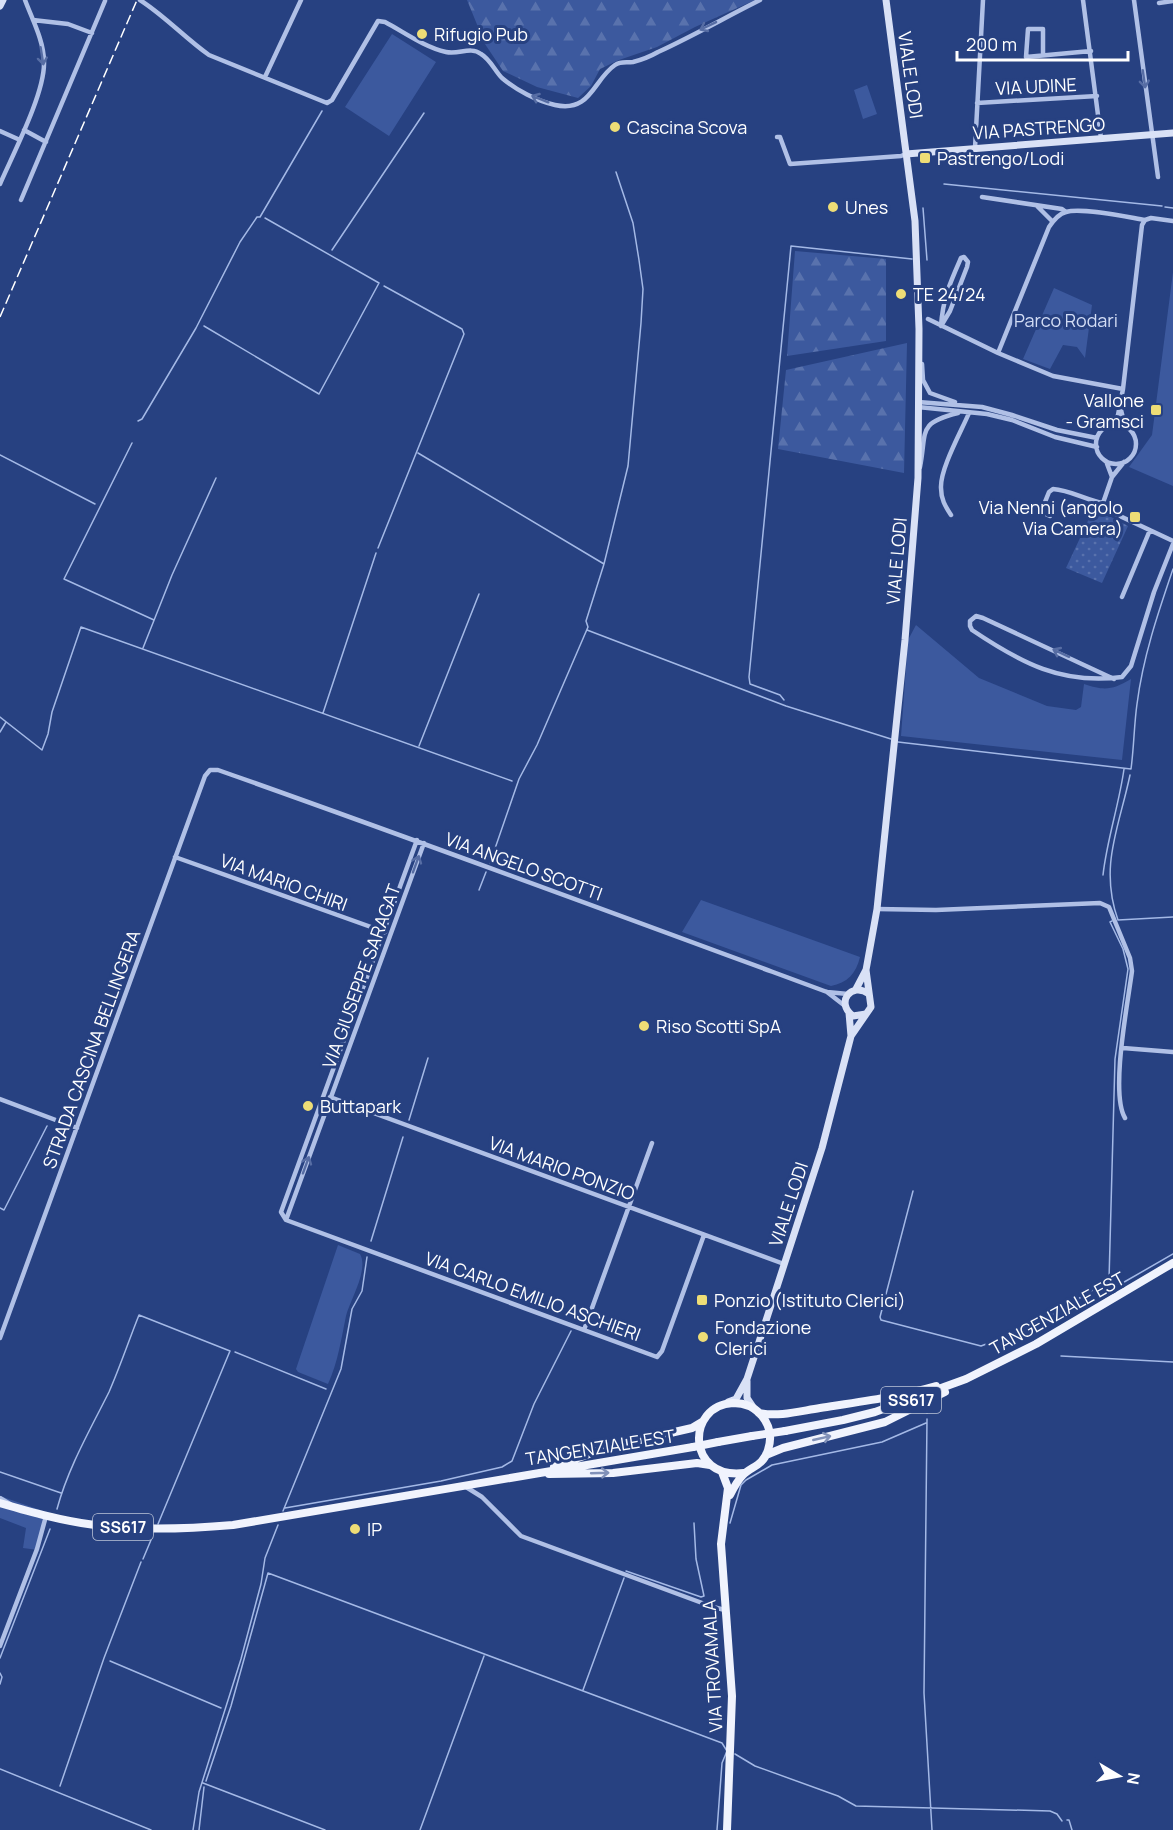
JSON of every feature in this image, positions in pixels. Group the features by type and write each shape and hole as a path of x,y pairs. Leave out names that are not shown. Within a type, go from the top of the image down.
{"main road":[{"name":"TANGENZIALE EST","path":"0,1500 46,1516 94,1525 181,1530 233,1525 843,1420 907,1402 966,1379 1029,1347 1173,1263"},
{"path":"542,1472 605,1448 692,1428 721,1406 738,1403 757,1411 781,1414 913,1393 948,1382 1011,1352 1029,1347"},
{"path":"766,1455 783,1448 885,1422 1011,1362 1029,1347"},
{"path":"542,1472 554,1475 613,1473 697,1463 710,1465 722,1472 744,1473 754,1469 769,1448 770,1433 764,1419 757,1411"},
{"path":"705,1419 699,1434 699,1443 710,1465"},
{"name":"VIA TROVAMALA","path":"722,1472 728,1488 721,1544 732,1715 727,1830"},
{"name":"VIA TROVAMALA","path":"727,1501 744,1473"}],"street":[{"path":"0,6 3,0"},
{"path":"0,184 20,140 41,84 44,64 43,53 25,0"},
{"path":"140,0 156,10 193,44 209,55 327,103 332,100 378,21 385,22 431,46 448,52 470,49 482,54 503,78 537,99 557,105 572,105 583,101 609,70 618,63 633,62 659,52 760,0"},
{"path":"265,77 301,0"},
{"name":"VIALE LODI","path":"856,990 866,970 877,909 905,640 918,478 919,329 915,221 886,0"},
{"path":"975,148 983,0"},
{"path":"1083,0 1101,138"},
{"path":"1134,0 1158,177"},
{"path":"21,201 105,1"},
{"path":"1159,3 1173,1"},
{"path":"33,20 68,24 92,33"},
{"path":"1043,56 1043,29 1028,29 1026,57 1043,56 1091,51"},
{"name":"VIA UDINE","path":"977,103 1097,96"},
{"path":"24,130 46,142"},
{"path":"0,131 20,140"},
{"name":"VIA PASTRENGO","path":"906,153 1173,133"},
{"path":"777,137 780,137 790,164 901,156 906,153"},
{"path":"982,197 1066,212 1078,211 1145,220 1151,218 1173,220"},
{"path":"1037,206 1053,221"},
{"path":"998,353 1053,221 1066,212"},
{"path":"1112,477 1106,461 1099,453 1097,438 1103,429 1113,424 1118,415 1141,235 1145,220"},
{"path":"964,257 968,262 967,267 950,311 941,326 943,302 947,290 961,258 964,257"},
{"path":"928,319 998,353 1053,376 1123,389"},
{"path":"919,329 923,380 930,393 963,405 1012,415 1057,430 1097,438"},
{"path":"918,404 963,405"},
{"path":"918,404 1004,418 1055,437 1097,447"},
{"path":"1120,404 1125,426"},
{"path":"918,478 923,439 928,427 936,418 962,412"},
{"path":"951,514 943,503 940,488 969,413"},
{"path":"1113,424 1125,426 1134,434 1136,442 1134,452 1112,477 1103,503 1107,510 1173,542 1154,592 1131,666 1122,677 1114,678 1083,679 1054,674 1021,661 972,630 970,626 970,621 976,616 983,618 1114,678"},
{"path":"1106,461 1115,464 1124,462"},
{"path":"1050,516 1041,512 1049,492 1053,489 1074,494 1089,501 1103,503"},
{"path":"1122,597 1149,532"},
{"path":"1083,679 1088,676 1089,666"},
{"name":"VIA ANGELO SCOTTI","path":"210,771 218,770 417,840 827,992 848,994"},
{"name":"STRADA CASCINA BELLINGERA","path":"0,1338 205,776 210,771"},
{"name":"VIA GIUSEPPE SARAGAT","path":"286,1220 281,1212 417,840"},
{"name":"VIA GIUSEPPE SARAGAT","path":"286,1220 424,843"},
{"name":"VIA MARIO CHIRI","path":"175,857 391,934"},
{"path":"877,909 936,910 1100,903 1109,907 1130,958 1132,970 1119,1090 1120,1110 1125,1118"},
{"name":"VIALE LODI","path":"866,970 869,994"},
{"path":"856,990 869,994 871,998 871,1007 866,1014 858,1017 849,1013 845,1006 848,994 856,990"},
{"name":"VIA ANGELO SCOTTI","path":"827,992 845,1006"},
{"name":"VIALE LODI","path":"721,1406 736,1399 747,1379 822,1148 851,1036 849,1013"},
{"name":"VIALE LODI","path":"851,1036 866,1014"},
{"path":"1123,1048 1173,1052"},
{"name":"VIA MARIO PONZIO","path":"330,1097 784,1264"},
{"path":"0,1099 77,1128"},
{"path":"584,1330 652,1143"},
{"name":"VIA CARLO EMILIO ASCHIERI","path":"286,1220 657,1357 660,1355 704,1235"},
{"path":"747,1379 747,1398 757,1411"},
{"path":"482,1497 481,1487 485,1482"},
{"path":"462,1486 482,1497 511,1529 525,1538 725,1610"},
{"path":"0,1646 37,1549 46,1516"}],"green space":[{"path":"467,0 755,0 657,47 600,69 591,86 578,98 537,87 503,71 485,44"},
{"path":"392,34 436,62 389,136 345,107"},
{"path":"867,85 877,114 863,119 854,90"},
{"path":"795,251 886,259 886,341 787,356"},
{"path":"1173,272 1173,486 1129,467 1152,435"},
{"name":"Parco Rodari","path":"1054,288 1092,305 1085,358 1077,347 1063,345 1050,369 1023,359"},
{"path":"907,343 904,473 778,449 786,370"},
{"path":"1094,508 1128,526 1102,583 1066,568"},
{"path":"916,625 979,678 1047,706 1076,710 1081,707 1084,684 1108,688 1131,679 1122,760 901,736 908,640"},
{"path":"701,900 860,957 858,963 850,977 842,983 831,986 682,932"},
{"path":"338,1245 360,1254 362,1268 346,1316 337,1359 328,1384 298,1372 296,1369"},
{"path":"0,1496 49,1513 38,1550 23,1548 26,1528 0,1518"}],"waterway":[{"path":"138,421 142,419 196,328 240,242 257,217 260,217 322,111"},
{"path":"332,250 424,113"},
{"path":"490,863 519,779 537,745 588,627 586,621 604,564 628,466 643,289 633,223 616,172"},
{"path":"944,184 1162,206"},
{"path":"1165,207 1173,208"},
{"path":"923,208 927,260"},
{"path":"204,326 319,394 379,283 265,218"},
{"path":"784,700 780,695 750,684 749,677 791,246 912,259"},
{"path":"378,548 464,334 462,329 384,286"},
{"path":"132,443 64,579 154,620"},
{"path":"418,453 604,564"},
{"path":"0,455 95,504"},
{"path":"143,648 172,575 216,478"},
{"path":"323,713 376,553"},
{"path":"898,742 1131,769 1136,712 1143,669 1173,569"},
{"path":"419,746 479,594"},
{"path":"0,717 42,750 52,712 81,627 512,781"},
{"path":"587,630 786,706 891,739"},
{"path":"0,732 6,722"},
{"path":"1103,875 1124,769"},
{"path":"1130,775 1116,830 1111,864 1110,882 1118,920 1173,917"},
{"path":"479,890 486,872"},
{"path":"913,1191 881,1320 981,1346 1034,1326 1109,1280 1115,1059 1128,969 1123,949 1110,922 1112,921"},
{"path":"409,1120 428,1058"},
{"path":"0,1208 4,1210 47,1126"},
{"path":"371,1241 403,1137"},
{"path":"1109,1280 1119,1285 1173,1254"},
{"path":"283,1511 341,1369 352,1309 362,1291 367,1257"},
{"path":"57,1509 73,1464 109,1392 139,1315 230,1351 158,1524"},
{"path":"285,1508 441,1481 502,1467 512,1461 534,1404 571,1331"},
{"path":"235,1352 326,1389"},
{"path":"1061,1356 1173,1362"},
{"path":"927,1406 927,1413"},
{"path":"927,1419 924,1693 932,1830"},
{"path":"730,1523 741,1485 772,1465 882,1442 926,1423"},
{"path":"0,1472 61,1493"},
{"path":"626,1571 701,1597 704,1596 696,1559 694,1523"},
{"path":"193,1830 199,1792 241,1659 261,1584 265,1558 278,1525"},
{"path":"0,1658 50,1529"},
{"path":"143,1559 151,1540"},
{"path":"60,1786 104,1658 141,1562"},
{"path":"206,1781 231,1706 268,1573 722,1743 727,1751 722,1763 717,1830"},
{"path":"583,1690 624,1578"},
{"path":"420,1830 484,1656"},
{"path":"110,1661 221,1708"},
{"path":"0,1673 2,1677 0,1684"},
{"path":"735,1754 755,1766 838,1796 856,1806 1050,1811 1057,1814 1062,1821"},
{"path":"0,1769 151,1830"},
{"path":"203,1783 325,1830"},
{"path":"199,1830 204,1787"},
{"path":"1067,1820 1072,1830"}],"railway":[{"path":"0,317 137,0"}],"place":[{"name":"Rifugio Pub","path":"422,34"},
{"name":"Cascina Scova","path":"615,127"},
{"name":"Pastrengo/Lodi","path":"925,158"},
{"name":"Unes","path":"833,207"},
{"name":"TE 24/24","path":"901,294"},
{"name":"Vallone - Gramsci","path":"1156,410"},
{"name":"Via Nenni (angolo Via Camera)","path":"1135,517"},
{"name":"Riso Scotti SpA","path":"644,1026"},
{"name":"Buttapark","path":"308,1106"},
{"name":"Ponzio (Istituto Clerici)","path":"702,1300"},
{"name":"Fondazione Clerici","path":"703,1337"},
{"name":"IP","path":"355,1529"}]}
